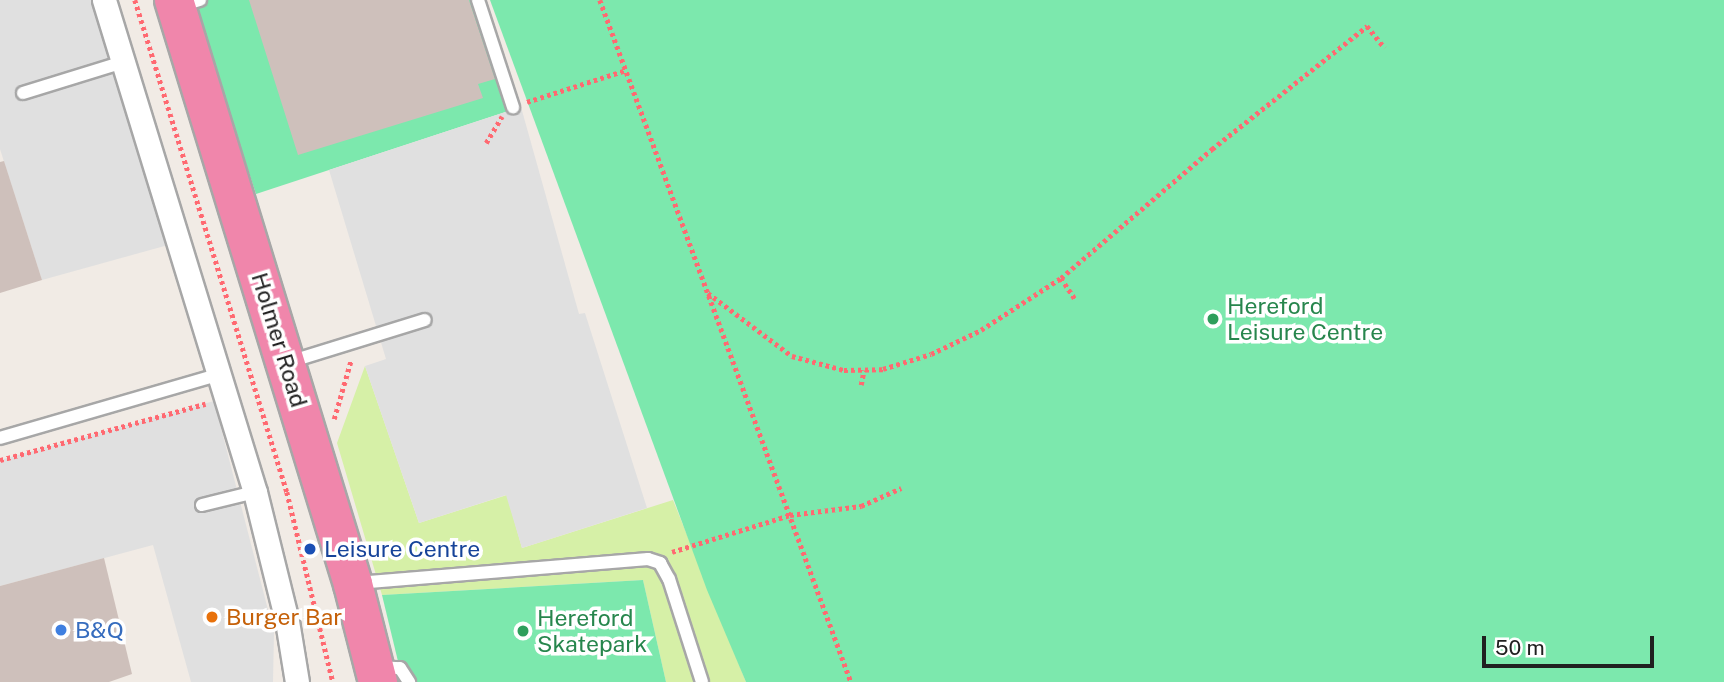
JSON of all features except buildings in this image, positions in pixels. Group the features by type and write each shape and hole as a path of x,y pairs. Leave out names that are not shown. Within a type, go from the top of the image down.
{"highway":[{"name":"Holmer Road","path":"184,2 285,363 353,584 376,674"}],"street":[{"path":"104,0 255,492 287,621 297,682"}],"lane":[{"path":"478,0 513,107"},
{"path":"23,93 123,62"},
{"path":"285,363 425,320"},
{"path":"0,438 220,374"},
{"path":"202,505 255,492"},
{"path":"353,584 648,559 660,563 669,579 702,682"},
{"path":"376,674 400,668 409,682"}],"path":[{"path":"135,0 287,492 332,682"},
{"path":"600,0 851,682"},
{"path":"708,293 792,356 844,370 864,370 883,369 931,354 981,330 1062,278 1212,149 1367,26 1385,48"},
{"path":"486,143 498,119 513,107 626,70"},
{"path":"1062,278 1075,299"},
{"path":"319,472 356,342"},
{"path":"861,385 864,370"},
{"path":"0,460 228,397"},
{"path":"648,559 790,514 862,506 901,488"}],"green space":[{"path":"192,0 486,0 521,107 256,194"},
{"name":"Hereford Leisure Centre","path":"490,0 1724,0 1724,682 746,682 707,590"},
{"path":"365,366 419,523 507,495 522,548 673,500 746,682 666,682 643,580 382,595 337,443"},
{"name":"Hereford Skatepark","path":"643,580 666,682 403,682 382,595"}],"shaded area":[{"path":"0,0 104,0 179,242 42,280 0,149"},
{"path":"521,107 579,314 585,313 647,508 522,548 506,495 419,523 365,366 386,359 329,170"},
{"path":"214,401 274,633 273,682 191,682 153,545 0,586 0,460"}],"place":[{"name":"Hereford Leisure Centre","path":"1213,319"},
{"name":"Leisure Centre","path":"310,549"},
{"name":"Burger Bar","path":"212,617"},
{"name":"B&Q","path":"61,630"},
{"name":"Hereford Skatepark","path":"523,631"}]}
